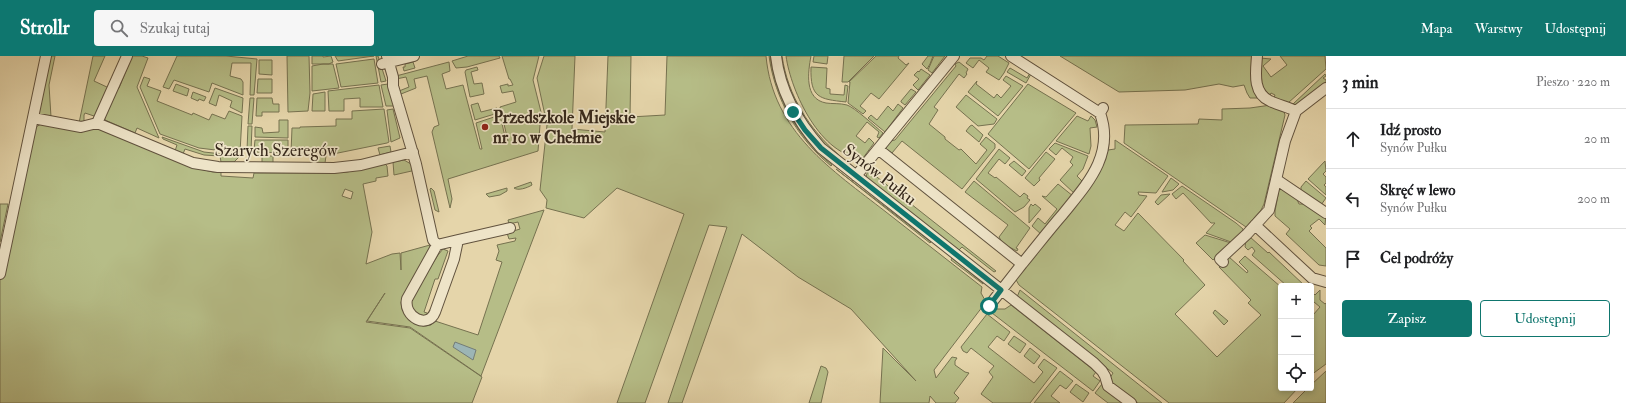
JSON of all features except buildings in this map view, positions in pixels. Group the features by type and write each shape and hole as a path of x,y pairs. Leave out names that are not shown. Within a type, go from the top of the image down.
{"street":[{"path":"0,274 46,56"},
{"path":"33,118 81,127 97,123 127,56"},
{"path":"414,56 385,60 384,72 393,86 413,152 433,240 437,245"},
{"name":"Synów Pułku","path":"776,56 781,83 786,96 805,130 821,148 1094,363 1102,371 1108,386 1131,403"},
{"path":"856,176 954,56"},
{"path":"989,306 1086,185 1096,170 1102,157 1104,141 1103,121 1100,111 1011,56"},
{"path":"1257,56 1256,79 1260,92 1268,101 1296,111"},
{"path":"1223,262 1220,259 1269,210 1285,142 1296,111 1326,88"},
{"name":"Szarych Szeregów","path":"97,123 193,162 218,167 334,168 361,165 413,152"},
{"path":"878,149 1022,264"},
{"path":"1277,180 1326,213"},
{"path":"1255,225 1312,278 1326,282"},
{"path":"458,240 454,259 435,312 430,319 425,321 416,318 407,311 405,305 437,245 458,240 510,228"}],"green space":[{"path":"50,56 55,56 49,85 51,117 38,114"},
{"path":"93,56 105,56 94,81 109,88 97,117 85,113 84,122 79,123"},
{"path":"132,56 142,56 148,58 137,87 159,138 137,128 135,133 105,120 104,114 114,90 119,88"},
{"path":"177,56 226,56 257,59 254,95 250,95 251,63 232,63 230,76 241,79 243,82 243,95 212,83 209,92 174,80 169,89 163,87"},
{"path":"287,56 309,56 310,93 308,111 288,112"},
{"path":"312,56 331,56 333,62 329,64 312,64"},
{"path":"335,56 374,56 338,61"},
{"path":"376,56 378,56 386,81 381,82"},
{"path":"468,56 499,56 500,58 467,67 456,68 452,61"},
{"name":"Przedszkole Miejskie nr 10 w Chełmie","path":"502,56 539,56 533,80 541,112 538,151 448,179 452,199 450,208 432,132 434,127 439,125 427,76 414,79 416,88 401,94 399,91 409,87 406,77 396,79 396,76 449,62 450,71 442,74 446,89 463,85 480,149 482,149 476,123 500,115 506,141 508,141 500,107 516,102 513,91 502,93 500,86 508,84 508,86 513,85 509,79"},
{"path":"544,56 575,56 572,129 605,132 608,56 631,56 630,117 665,115 667,56 766,56 771,83 780,107 793,128 808,147 845,181 982,287 981,293 986,302 934,370 936,378 952,357 957,358 955,365 969,373 954,393 959,398 955,403 936,403 930,396 929,403 880,403 883,348 916,381 851,309 798,277 742,234 682,403 668,403 727,227 709,225 645,403 617,403 684,214 617,188 584,218 546,208 547,200 540,190 547,125 537,78"},
{"path":"769,56 777,87 790,116 809,143 832,165 831,166 808,143 798,130 790,117 782,102 776,87"},
{"path":"781,56 789,85 802,111 818,134 839,155 838,157 817,135 800,111 788,85"},
{"path":"786,56 811,56 809,84 814,96 826,103 847,105 855,109 883,133 879,138 877,137 879,132 867,122 856,136 865,143 869,138 874,143 863,158 848,155 834,147 821,135 801,104 789,71"},
{"path":"814,56 828,56 827,64 813,62"},
{"path":"844,56 874,56 848,82 842,82"},
{"path":"876,56 899,56 898,58 906,65 909,63 879,99 871,93 860,106 866,111 863,114 848,103 849,82"},
{"path":"928,56 933,56 927,69 922,64"},
{"path":"934,56 945,56 932,73 928,70"},
{"path":"987,56 998,56 1009,63 999,80 986,72 989,68 979,60 973,68 966,63 970,58 981,58 984,60"},
{"path":"1060,56 1253,56 1261,98 1250,98 1244,85 1233,87 1219,84 1185,90 1119,92"},
{"path":"1280,56 1325,56 1326,69 1288,103 1274,98 1275,95 1271,93 1270,95 1263,87 1260,78 1260,58 1271,59 1263,66 1271,77 1287,65"},
{"path":"374,59 378,83 341,87 336,64"},
{"path":"259,60 272,60 272,75 259,74"},
{"path":"413,62 415,68 404,71 403,67 405,67 405,64"},
{"path":"959,62 968,69 967,74 964,78 959,74 934,107 938,110 929,124 959,150 961,149 976,164 987,150 980,144 986,137 995,144 995,148 962,189 902,141 892,153 887,150 886,147 890,141 895,140 956,66 955,64"},
{"path":"333,64 339,88 312,91 312,66"},
{"path":"477,67 478,70 471,72 474,84 482,83 484,94 470,97 465,72 466,70"},
{"path":"811,67 827,68 826,88 830,89 830,94 844,95 845,85 848,86 846,102 829,100 818,95 812,85"},
{"path":"1010,68 1027,78 1030,73 1031,74 1026,83 1007,72"},
{"path":"921,69 930,75 918,90 913,85 919,79 914,75"},
{"path":"1325,74 1326,76 1323,78 1326,80 1326,84 1297,105 1293,104"},
{"path":"1006,76 1023,86 998,116 968,92 977,81 976,84 994,98 997,94 1001,98 1011,86 1003,80"},
{"path":"144,77 150,79 147,86 161,91 157,101 192,115 193,113 209,120 212,114 225,119 229,111 242,116 240,153 199,148 160,134 140,87"},
{"path":"258,79 272,79 272,93 257,93"},
{"path":"176,84 189,89 187,96 173,91"},
{"path":"388,84 394,106 386,106 381,85"},
{"path":"1028,84 1076,113 1029,169 988,134"},
{"path":"379,85 383,107 360,107 360,98 344,99 344,111 329,111 328,91"},
{"path":"215,88 243,98 242,113 230,107 232,101 219,95 216,106 209,103"},
{"path":"911,89 916,92 905,105 901,101"},
{"path":"193,92 206,97 204,101 199,99 198,101 191,98"},
{"path":"325,92 325,111 312,111 313,94"},
{"path":"966,95 997,119 994,124 978,126 956,107"},
{"path":"250,98 254,98 252,124 248,124"},
{"path":"257,98 272,98 273,104 279,104 279,112 262,112 262,116 256,116"},
{"path":"478,103 481,112 497,108 498,113 475,120 471,105"},
{"path":"898,104 903,108 885,132 868,118 871,115 877,120 888,106 893,111"},
{"path":"1271,105 1283,109 1285,115 1264,204 1261,210 1246,227 1124,143 1125,125 1198,124 1199,119 1222,120 1222,109 1250,108"},
{"path":"384,109 389,142 387,143 338,153 291,153 292,128 336,126 336,119 352,119 352,111"},
{"path":"393,109 400,138 391,142 387,110"},
{"path":"1077,116 1088,121 1091,116 1095,120 1097,127 1090,128 1091,146 1089,154 1056,141"},
{"path":"279,120 288,120 288,138 255,137 255,127 262,128 263,133 279,132"},
{"path":"41,124 96,128 191,167 213,172 221,172 221,176 253,178 254,173 347,172 385,164 387,166 388,176 376,178 376,181 363,184 372,232 366,264 392,254 400,253 401,270 401,253 430,245 430,251 401,302 403,311 411,320 423,326 431,325 435,321 478,335 502,262 496,260 499,251 497,245 515,241 516,238 509,239 507,233 520,229 518,222 509,224 508,220 544,210 481,376 410,327 367,321 385,293 366,322 410,328 482,377 472,403 0,403 0,278 36,127","holes":["345,189 353,192 351,199 342,196"]},
{"path":"972,125 983,135 979,142 966,131"},
{"path":"248,126 252,126 251,151 247,150"},
{"path":"162,137 204,152 240,156 234,162 221,162 220,156 204,155 185,149 183,154 175,151 177,145 163,139"},
{"path":"255,140 288,140 288,153 256,152 254,150"},
{"path":"1115,140 1168,176 1156,193 1138,192 1139,195 1147,196 1131,217 1125,212 1115,225 1124,231 1138,213 1184,260 1183,261 1205,285 1175,314 1217,357 1261,315 1248,303 1251,300 1219,267 1229,257 1247,273 1248,271 1239,262 1245,256 1278,284 1278,391 1295,391 1284,403 1169,403 1019,285 1015,278 1108,150 1115,149"},
{"path":"1055,143 1088,156 1083,169 1077,176 1083,182 1075,194 1060,180 1073,165 1070,162 1073,157 1062,148 1056,155 1049,149"},
{"path":"390,146 391,152 380,155 378,148"},
{"path":"999,149 1010,158 1005,164 999,159 988,173 995,178 996,177 1020,197 1024,193 1030,200 1024,207 1015,212 976,179"},
{"path":"1046,152 1055,159 1034,186 1025,178"},
{"path":"262,156 273,156 273,163 262,163"},
{"path":"315,156 326,156 325,163 316,163"},
{"path":"404,160 411,164 416,170 394,175 393,162"},
{"path":"1014,161 1026,171 1022,176 1009,165"},
{"path":"1325,161 1326,171 1323,174 1326,177 1326,183 1324,185 1326,187 1326,195 1308,179"},
{"path":"836,169 931,242 930,243"},
{"path":"868,170 996,271 994,272 962,247 958,251 867,180 866,177"},
{"path":"1171,178 1179,184 1173,190 1162,192"},
{"path":"974,181 1030,228 1016,248 1018,249 1017,251 1003,244 999,237 1008,225 965,192"},
{"path":"1306,181 1326,198 1321,205 1301,191 1301,187"},
{"path":"531,182 532,185 525,188 514,188"},
{"path":"1058,184 1073,196 1042,235 1032,226 1038,218 1045,224 1057,209 1042,196 1046,197"},
{"path":"1182,186 1236,223 1243,229 1243,231 1231,242 1206,233 1215,223 1211,223 1183,193 1176,199 1172,194"},
{"path":"431,188 434,191 439,212 435,210"},
{"path":"507,188 507,191 500,195 489,197 486,194"},
{"path":"1281,188 1295,195 1299,204 1309,204 1326,215 1325,225 1319,219 1310,226 1312,228 1309,231 1326,248 1326,266 1319,265 1286,234 1290,229 1275,216 1279,190"},
{"path":"1170,194 1158,205 1155,202 1161,195"},
{"path":"0,204 8,204 0,242"},
{"path":"1031,204 1033,206 1035,204 1041,209 1029,223 1029,208"},
{"path":"1205,235 1231,243 1213,260 1196,243"},
{"path":"1250,237 1268,253 1269,252 1302,283 1284,283 1252,255 1255,251 1252,247 1248,250 1245,247 1246,240"},
{"path":"443,249 448,251 438,279 435,279 424,312 430,314 428,317 415,313 410,305 413,295"},
{"path":"952,258 983,283 983,284 951,260"},
{"path":"1020,290 1162,403 1138,403 1108,381 1113,373 1017,297"},
{"path":"1320,290 1320,300 1325,304 1326,303 1326,364 1314,373 1314,314 1320,307 1314,302 1314,294 1315,295"},
{"path":"1011,305 1096,372 1093,376 1100,381 1093,391 992,313 995,309 1005,309"},
{"path":"1215,310 1228,321 1224,325 1213,313"},
{"path":"987,314 1010,332 1004,341 997,336 988,347 1034,383 1043,372 1038,367 1044,359 1057,368 1030,403 993,403 981,394 993,377 989,372 994,366 971,348 967,353 963,351 961,347"},
{"path":"1014,336 1026,344 1020,353 1008,344"},
{"path":"1030,348 1040,356 1034,364 1024,356"},
{"path":"821,366 826,368 828,372 821,403 809,403"},
{"path":"1060,371 1073,381 1066,389 1060,385 1051,396 1060,403 1034,403"},
{"path":"1326,371 1326,403 1293,403 1305,391 1314,391 1314,382"},
{"path":"1076,384 1089,393 1083,402 1070,392"},
{"path":"1102,384 1127,403 1108,403 1095,393"}],"water":[{"path":"455,342 476,350 473,360 453,347"}],"place":[{"name":"Przedszkole Miejskie nr 10 w Chełmie","path":"485,127"}],"route":[{"path":"793,112 805,130 821,148 1001,290 989,306"}]}
